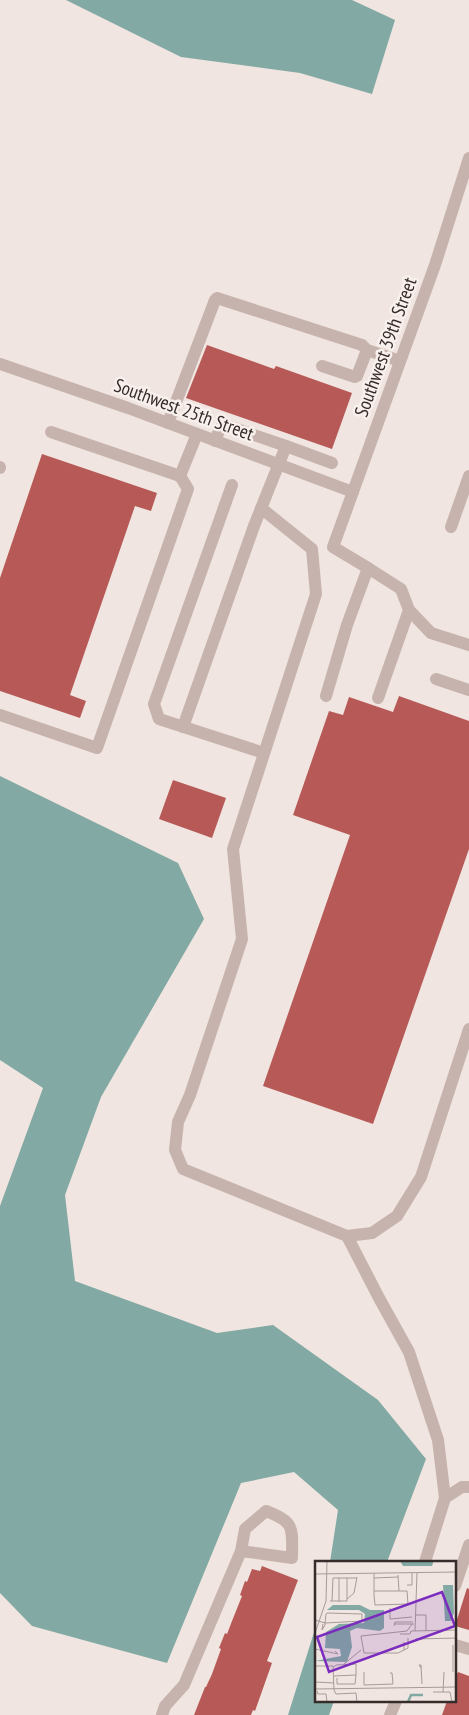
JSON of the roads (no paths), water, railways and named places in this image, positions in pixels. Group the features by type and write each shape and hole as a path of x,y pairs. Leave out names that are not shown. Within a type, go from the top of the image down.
{"street":[{"name":"Southwest 39th Street","path":"368,568 333,547 435,265 469,158"},
{"path":"168,423 217,298 362,345 366,350 400,361"},
{"path":"322,366 355,377 366,350"},
{"name":"Southwest 25th Street","path":"0,364 168,423 353,492"},
{"path":"215,441 221,426 226,425 332,463"},
{"path":"0,715 97,748 188,488 180,476 51,432"},
{"path":"180,476 196,434"},
{"path":"183,727 261,508 286,446"},
{"path":"451,527 469,476"},
{"path":"232,486 154,704 159,719 264,754"},
{"path":"261,508 312,549 316,594 233,849 242,939 190,1095 178,1122 175,1150 183,1169 347,1236 372,1233 397,1216 421,1177 469,1029"},
{"path":"326,696 368,568 401,589 409,610 430,633 469,645"},
{"path":"378,698 409,610"},
{"path":"436,679 469,690"},
{"path":"347,1236 409,1352 438,1440 445,1498 426,1561"},
{"path":"445,1498 462,1487 469,1487"},
{"path":"162,1715 165,1706 184,1685 240,1551 245,1529 266,1510 281,1516 292,1528 292,1558 240,1551"},
{"path":"456,1583 469,1545"},
{"path":"456,1645 469,1649"},
{"path":"390,1715 396,1702"}],"water":[{"path":"66,0 352,0 395,20 372,94 300,73 181,57"},
{"path":"0,776 178,863 204,919 101,1097 65,1195 75,1281 217,1333 273,1325 378,1400 426,1459 387,1561 330,1561 338,1510 294,1472 241,1483 167,1663 32,1626 0,1593 0,1206 43,1088 0,1060"},
{"path":"315,1629 315,1702 334,1702 329,1715 288,1715"}]}
